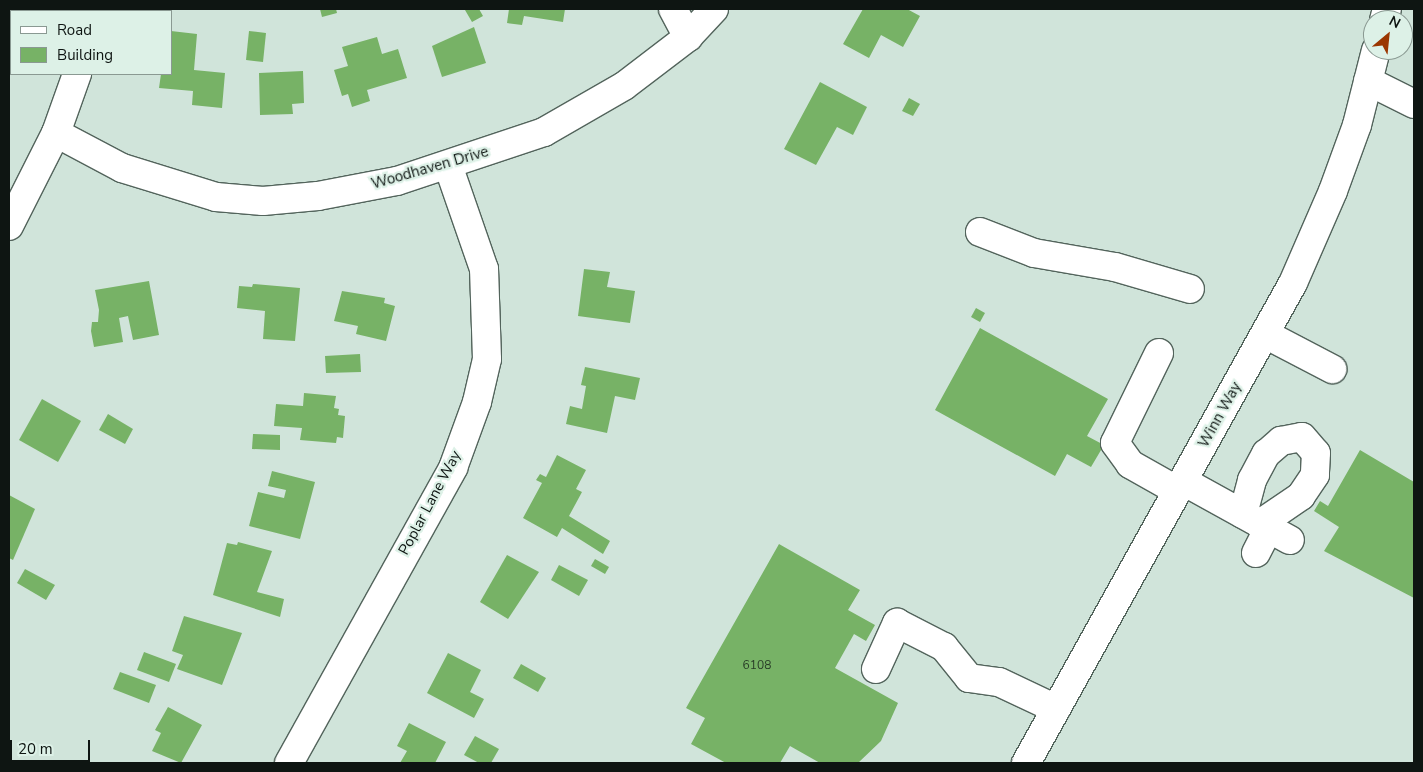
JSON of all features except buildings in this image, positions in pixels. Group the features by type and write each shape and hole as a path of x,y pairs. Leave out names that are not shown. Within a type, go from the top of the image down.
{"street":[{"path":"673,9 688,37"},
{"name":"Woodhaven Drive","path":"56,133 122,168 171,186 216,197 263,201 353,189 448,164 544,132 624,86 688,37 714,9"},
{"name":"Winn Way","path":"1026,763 1294,283 1334,191 1373,60"},
{"path":"9,226 56,133 77,75"},
{"path":"1368,81 1414,104"},
{"name":"Poplar Lane Way","path":"289,763 453,468 477,402 487,359 484,269 448,164"},
{"path":"980,232 1034,253 1115,267 1190,289"},
{"path":"1265,334 1332,369"},
{"path":"1160,352 1115,443 1130,464 1181,486 1265,527 1256,553"},
{"path":"876,669 897,623 944,647 969,678 1000,682 1056,709"}]}
